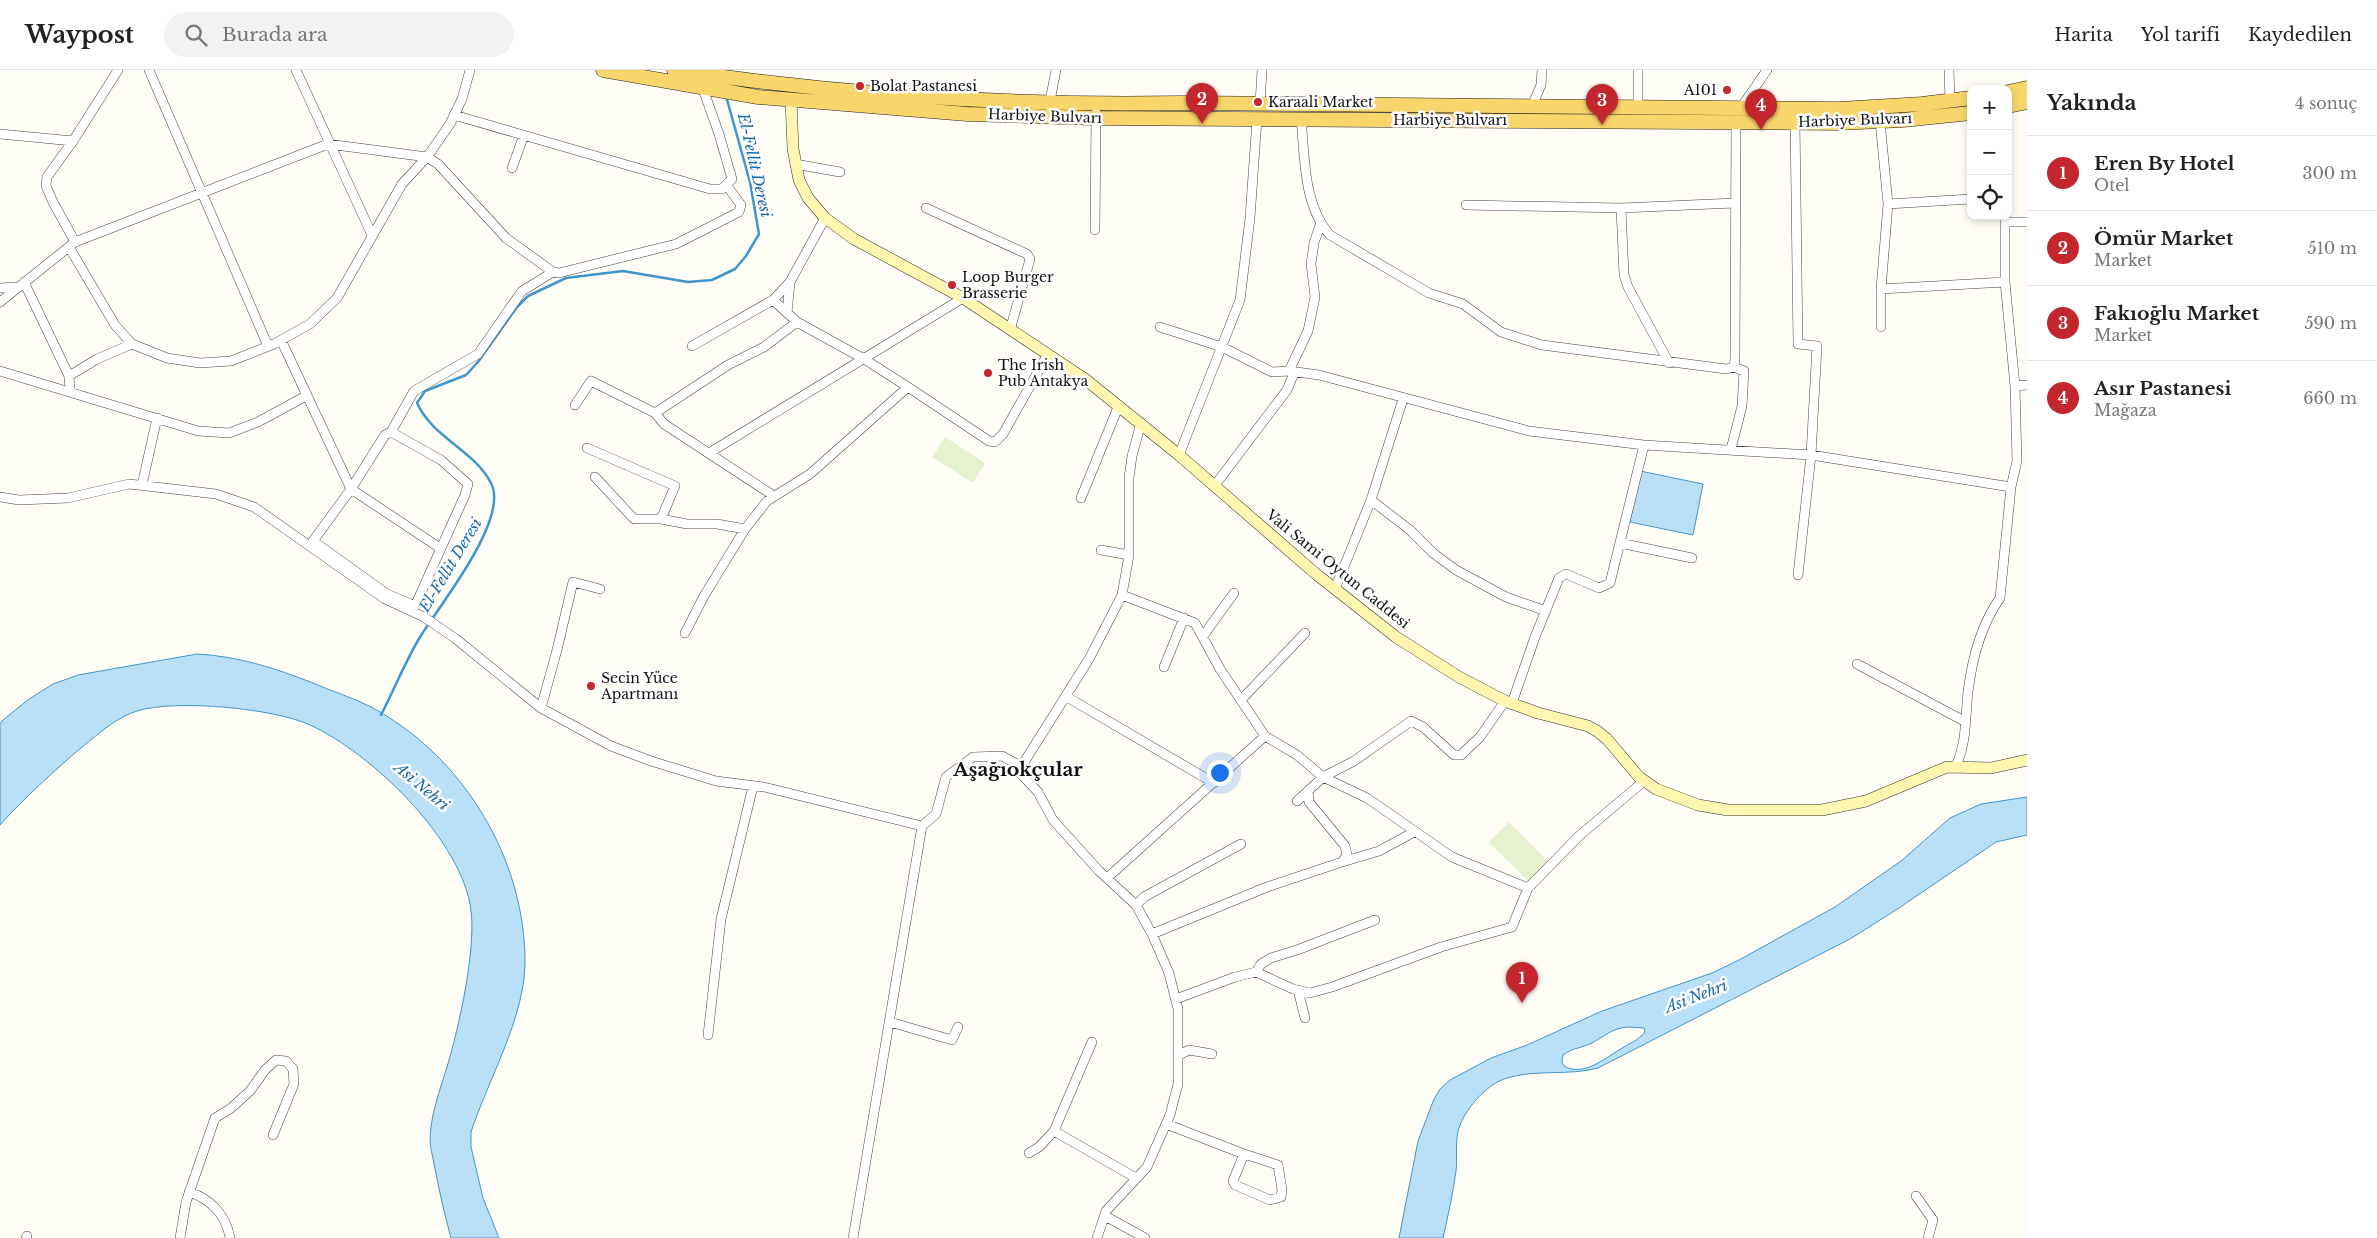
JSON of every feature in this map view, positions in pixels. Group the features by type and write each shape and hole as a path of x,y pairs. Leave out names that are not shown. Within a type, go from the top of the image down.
{"main road":[{"name":"Harbiye Bulvarı","path":"602,70 703,89 791,100 916,111 1096,111 1257,119 1738,115 1967,99"},
{"name":"Harbiye Bulvarı","path":"674,70 868,94 1049,110"},
{"path":"2012,91 2027,88"},
{"path":"2012,105 2027,102"},
{"name":"Harbiye Bulvarı","path":"1096,111 1260,104 1532,106 1638,108 1738,115 1795,122 1880,121 1967,113"}],"street":[{"path":"118,70 73,141 47,177 46,186 72,244 116,325 132,344 167,358 200,363 230,361 281,340 310,324 337,298 402,184 427,157 454,115 462,98 470,70"},
{"path":"150,70 268,346"},
{"path":"296,70 328,144 372,235"},
{"path":"1049,110 1056,70"},
{"path":"1260,104 1262,70"},
{"path":"1532,106 1540,85 1542,70"},
{"path":"1638,70 1638,108"},
{"path":"1734,366 1735,203 1738,115 1767,70"},
{"path":"1949,70 1950,101"},
{"path":"454,115 710,189 722,189 732,179 703,89"},
{"name":"Vali Sami Oytun Caddesi","path":"791,100 795,164 802,189 825,218 854,239 963,298 1119,404 1335,589 1384,628 1426,657 1509,702 1597,731 1607,739 1644,781 1656,789 1678,799 1728,810 1822,810 1866,802 1937,771 1956,766 1991,768 2027,760"},
{"path":"1095,230 1096,111"},
{"path":"1179,455 1240,300 1250,218 1257,119"},
{"path":"1300,119 1310,198 1320,225 1330,235 1429,293 1464,304 1501,332 1542,345 1669,363 1726,369 1734,366 1744,371 1742,406 1731,449"},
{"path":"1880,121 1888,204 1880,289 1880,327"},
{"path":"1795,122 1798,344 1816,346 1811,455 1798,575"},
{"path":"0,134 73,141"},
{"path":"512,168 524,135"},
{"path":"0,302 72,244 328,144 427,157 438,164 506,238 553,272 559,273 656,250 698,234 739,212 741,205 727,186"},
{"path":"795,164 840,172"},
{"path":"1888,204 1967,199"},
{"path":"1466,204 1621,208 1735,203"},
{"path":"926,208 1027,254 1030,259 1010,330"},
{"path":"1621,208 1624,267 1628,287 1669,363"},
{"path":"692,346 773,300 790,282 825,218"},
{"path":"1956,766 1964,747 1972,666 1990,612 2000,598 2011,487 2017,461 2015,386 2005,282 2006,220"},
{"path":"2012,220 2027,222"},
{"path":"1215,485 1287,390 1310,323 1316,297 1311,264 1314,244 1320,225"},
{"path":"392,432 441,460 468,484 466,495 415,606 387,594 313,541 351,489 385,435 392,432 414,391 478,354 522,291 553,272"},
{"path":"787,313 790,282"},
{"path":"1880,289 2005,282"},
{"path":"0,288 21,285"},
{"path":"21,285 69,376 70,391"},
{"path":"709,453 963,298"},
{"path":"773,300 797,322 864,359 990,441 995,442 1003,434 1048,354"},
{"path":"655,413 728,365 764,347 797,322"},
{"path":"1160,327 1222,347 1272,372 1319,375 1403,399 1529,431 1644,445 1811,455 2011,487"},
{"path":"281,340 351,489 440,548"},
{"path":"69,376 97,359 132,344"},
{"path":"0,371 198,431 229,433 258,422 306,396"},
{"path":"575,405 591,382 655,413 664,424 774,496"},
{"path":"2015,386 2027,385"},
{"path":"685,634 704,596 745,529 767,501 810,474 908,388"},
{"path":"1335,589 1371,500 1403,399"},
{"path":"1082,498 1119,404"},
{"path":"142,485 156,418"},
{"path":"1097,1238 1106,1211 1147,1167 1166,1124 1178,1084 1178,1008 1169,973 1152,934 1136,905 1099,872 1053,820 1038,792 1020,774 1022,767 1090,659 1122,595 1129,554 1129,478 1132,456 1141,423"},
{"path":"1297,801 1323,777 1354,761 1411,721 1424,727 1454,755 1461,755 1480,737 1509,702 1559,578 1566,574 1599,588 1610,583 1644,445"},
{"path":"587,448 674,486 661,519"},
{"path":"595,477 634,519 661,519 687,524 717,524 745,529"},
{"path":"0,497 19,500 68,498 129,484 216,494 254,506 385,599 426,618 456,639 541,708 611,746 651,761 716,781 753,786 922,826"},
{"path":"1371,500 1410,530 1433,553 1456,570 1506,597 1546,610"},
{"path":"1620,543 1692,558"},
{"path":"1101,550 1129,554"},
{"path":"541,708 558,650 573,582 600,589"},
{"path":"1203,636 1234,593"},
{"path":"1122,595 1196,623 1220,669 1265,736 1297,754 1323,777 1367,798 1452,857 1528,888"},
{"path":"1164,667 1184,618"},
{"path":"1241,700 1305,633"},
{"path":"1857,664 1966,722"},
{"path":"1067,697 1214,783"},
{"path":"1107,878 1265,736"},
{"path":"853,1238 922,826 936,814 946,777 973,757 1002,756 1022,767"},
{"path":"1176,999 1236,977 1256,972 1298,990 1310,993 1332,987 1441,947 1512,927 1528,888 1579,836 1644,781"},
{"path":"708,1035 721,919 753,786"},
{"path":"1308,791 1309,802 1322,825 1346,846 1347,855 1342,862"},
{"path":"1152,934 1267,887 1379,851 1414,832"},
{"path":"1136,905 1144,897 1241,844"},
{"path":"1256,972 1261,964 1271,958 1375,920"},
{"path":"1298,990 1305,1018"},
{"path":"890,1022 952,1040 958,1027"},
{"path":"1029,1152 1039,1146 1054,1131 1092,1042"},
{"path":"1179,1055 1189,1050 1212,1054"},
{"path":"180,1238 189,1192 215,1118 230,1109 250,1090 276,1060 286,1061 293,1069 294,1084 273,1135"},
{"path":"1166,1124 1278,1165 1282,1190 1281,1197 1270,1200 1235,1185 1233,1181 1244,1154"},
{"path":"1054,1131 1136,1178"},
{"path":"189,1192 202,1196 212,1204 225,1221 230,1238"},
{"path":"1916,1196 1934,1220 1928,1238"},
{"path":"1105,1216 1145,1238"}],"green space":[{"path":"945,437 985,463 973,483 932,457"},
{"path":"1509,822 1548,862 1529,882 1489,842"}],"water":[{"path":"1640,471 1703,484 1693,535 1630,522"},
{"name":"Asi Nehri","path":"197,654 227,657 284,672 369,706 402,727 433,752 459,781 482,814 501,849 514,886 522,925 525,964 523,985 512,1028 471,1132 471,1147 483,1198 499,1238 451,1238 430,1144 430,1132 434,1113 452,1050 466,985 472,921 470,904 462,878 448,851 430,825 408,799 359,755 310,725 273,714 224,707 154,707 129,714 102,731 40,785 0,825 0,724 3,720 29,699 53,684 78,675"},
{"name":"Asi Nehri","path":"2027,797 2027,835 1996,842 1850,939 1598,1068 1576,1072 1518,1075 1500,1081 1485,1090 1468,1110 1458,1130 1456,1171 1443,1238 1399,1238 1418,1141 1434,1099 1440,1089 1450,1080 1491,1058 1527,1045 1602,1011 1712,973 1739,960 1835,907 1901,861 1950,818 1981,804","holes":["1628,1027 1644,1028 1645,1032 1640,1037 1593,1066 1571,1069 1564,1066 1562,1062 1563,1055 1566,1053 1592,1043 1613,1031"]}],"waterway":[{"name":"El-Fellit Deresi","path":"381,715 420,637 470,562 491,518 494,499 491,483 484,472 433,426 417,403 425,391 466,375 478,362 517,307 528,296 566,278 623,271 688,282 712,280 735,269 746,256 759,234 750,182 726,96"}],"place":[{"name":"Bolat Pastanesi","path":"860,86"},
{"name":"A101","path":"1727,90"},
{"name":"Karaali Market","path":"1258,102"},
{"name":"Ömür Market","path":"1202,124"},
{"name":"Fakıoğlu Market","path":"1602,125"},
{"name":"Asır Pastanesi","path":"1761,130"},
{"name":"Loop Burger Brasserie","path":"952,285"},
{"name":"The Irish Pub Antakya","path":"988,373"},
{"name":"Secin Yüce Apartmanı","path":"591,686"},
{"name":"Eren By Hotel","path":"1522,1003"}],"district":[{"name":"Aşağıokçular","path":"1018,769"}]}
